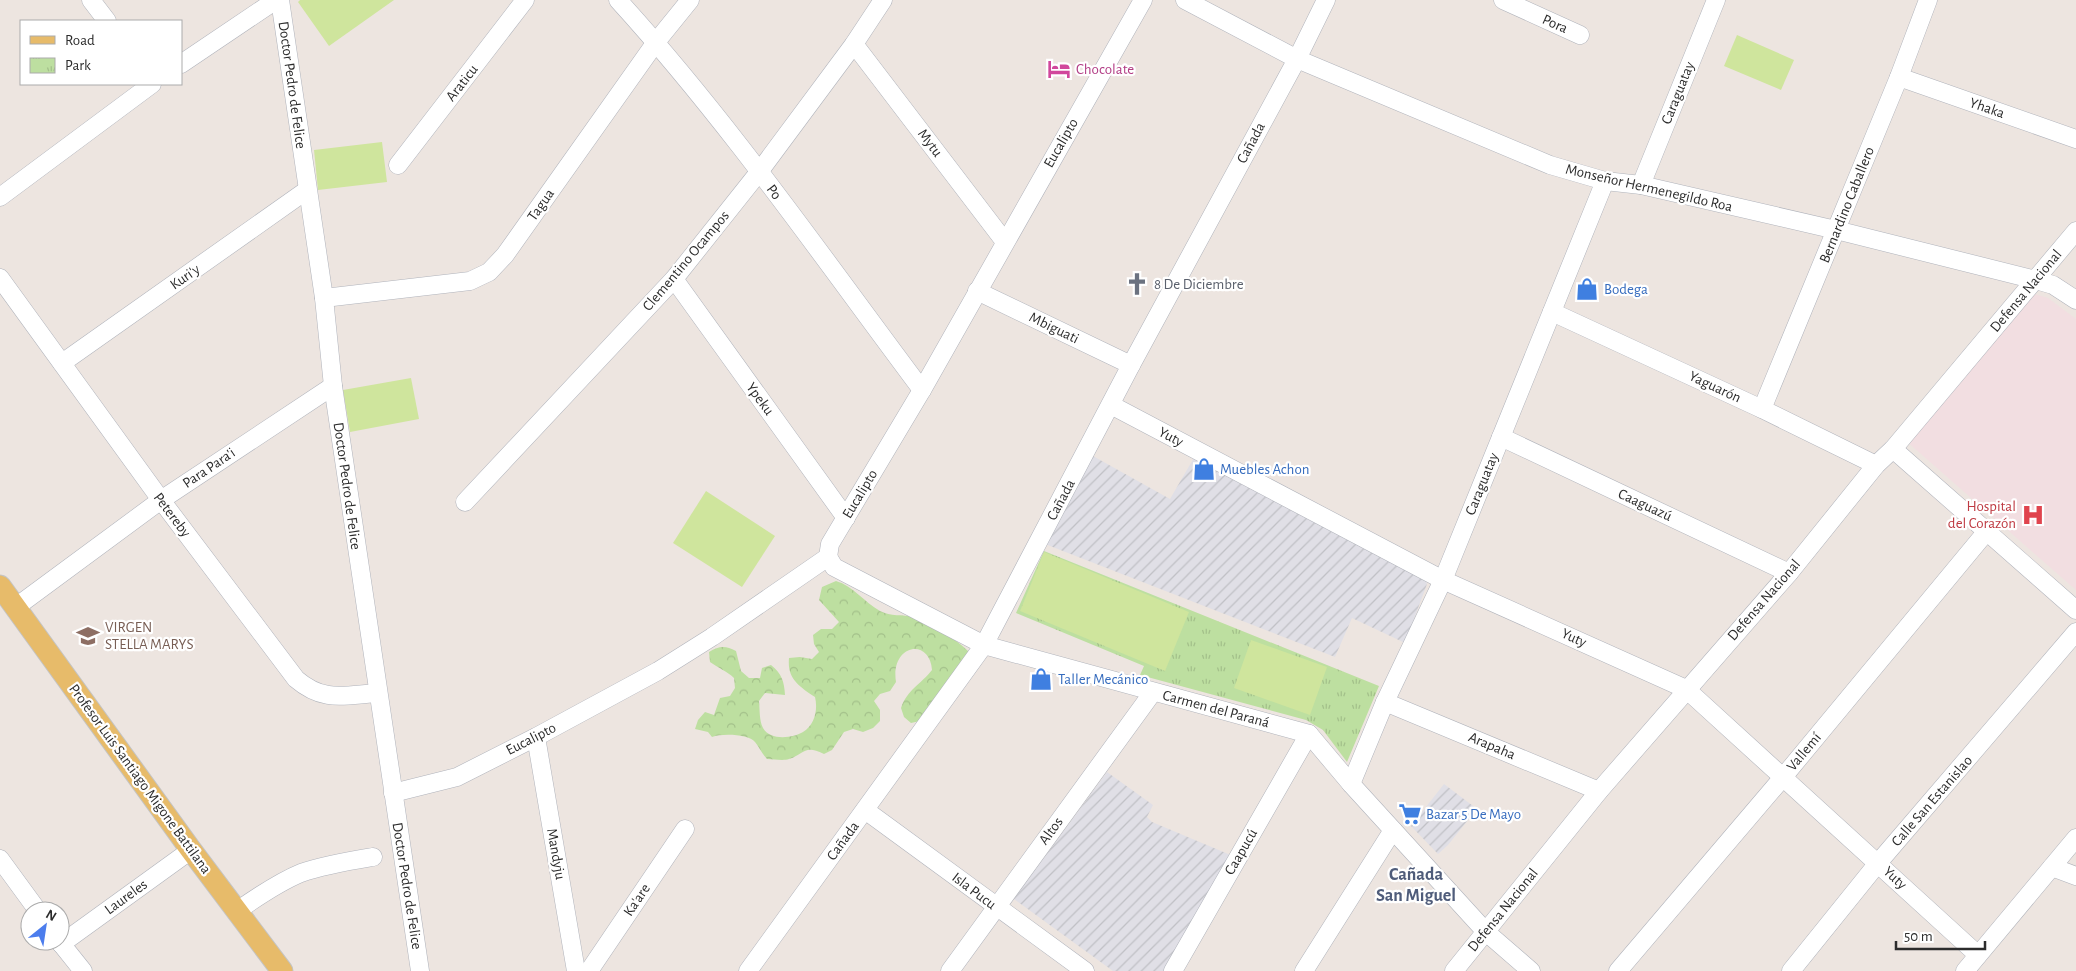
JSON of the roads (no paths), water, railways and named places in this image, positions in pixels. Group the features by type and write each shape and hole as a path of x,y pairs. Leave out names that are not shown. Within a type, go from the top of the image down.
{"main road":[{"name":"Profesor Luis Santiago Migone Battilana","path":"0,586 191,850 282,971"}],"street":[{"path":"91,0 106,20"},
{"path":"182,63 278,0"},
{"name":"Doctor Pedro de Felice","path":"278,0 324,298 333,386 420,971"},
{"name":"Araticu","path":"398,165 525,0"},
{"name":"Po","path":"618,0 656,42 759,172 922,390"},
{"name":"Tagua","path":"324,298 470,281 488,272 505,255 656,42 690,0"},
{"name":"Clementino Ocampos","path":"465,502 674,279 759,172 854,44 884,0"},
{"name":"Eucalipto","path":"393,793 457,777 658,671 712,637 828,557 830,544 922,390 1142,0"},
{"name":"Monseñor Hermenegildo Roa","path":"1185,0 1297,59 1550,165 1605,181 1641,185 1836,230 2036,280 2053,285 2076,300"},
{"name":"Cañada","path":"748,971 984,645 1131,365 1297,59 1326,0"},
{"name":"Pora","path":"1503,0 1580,35"},
{"name":"Caraguatay","path":"1641,185 1716,0"},
{"name":"Bernardino Caballero","path":"1762,410 1899,77 1928,0"},
{"name":"Mytu","path":"854,44 1005,242"},
{"name":"Yhaka","path":"1899,77 2076,138"},
{"path":"0,197 151,85"},
{"name":"Caraguatay","path":"1351,784 1385,702 1443,580 1605,181"},
{"name":"Kuri'y","path":"62,363 307,190"},
{"name":"Defensa Nacional","path":"1454,971 1599,791 1789,573 1876,466 1893,449 2076,231"},
{"name":"Petereby","path":"0,278 161,500 296,679 308,689 325,696 378,693"},
{"name":"Ypeku","path":"674,279 846,518"},
{"name":"Mbiguati","path":"977,291 1131,365"},
{"name":"Yaguarón","path":"1552,312 1762,410 1876,466"},
{"name":"Para Para'i","path":"16,607 161,500 333,386"},
{"name":"Yuty","path":"1111,405 1443,580 1686,689 1784,776 1978,955"},
{"name":"Caaguazú","path":"1501,437 1789,573"},
{"path":"1893,449 2076,610"},
{"name":"Vallemí","path":"1618,971 1784,776 1987,531"},
{"name":"Carmen del Paraná","path":"828,557 834,567 984,645 1309,734"},
{"name":"Calle San Estanislao","path":"1791,971 1878,863 2076,632"},
{"name":"Altos","path":"950,971 1153,692"},
{"name":"Arapaha","path":"1385,702 1599,791"},
{"path":"1309,734 1351,784 1486,932 1531,971"},
{"name":"Caapucú","path":"1173,971 1309,734"},
{"name":"Mandyju","path":"536,737 576,971"},
{"name":"Isla Pucu","path":"865,810 1085,971"},
{"name":"Ka'are","path":"589,971 685,829"},
{"path":"1304,971 1393,830"},
{"path":"1965,971 2076,838"},
{"name":"Laureles","path":"70,935 191,850"},
{"path":"237,911 300,874 340,863 373,857"},
{"path":"0,859 31,901"},
{"path":"2052,867 2076,876"},
{"path":"67,951 83,971"}],"place":[{"name":"Chocolate","path":"1059,69"},
{"name":"8 De Diciembre","path":"1137,284"},
{"name":"Bodega","path":"1587,289"},
{"name":"Muebles Achon","path":"1204,469"},
{"name":"Hospital del Corazón","path":"2033,515"},
{"name":"VIRGEN STELLA MARYS","path":"88,636"},
{"name":"Taller Mecánico","path":"1041,679"},
{"name":"Bazar 5 De Mayo","path":"1410,814"}],"district":[{"name":"Cañada San Miguel","path":"1416,885"}]}
